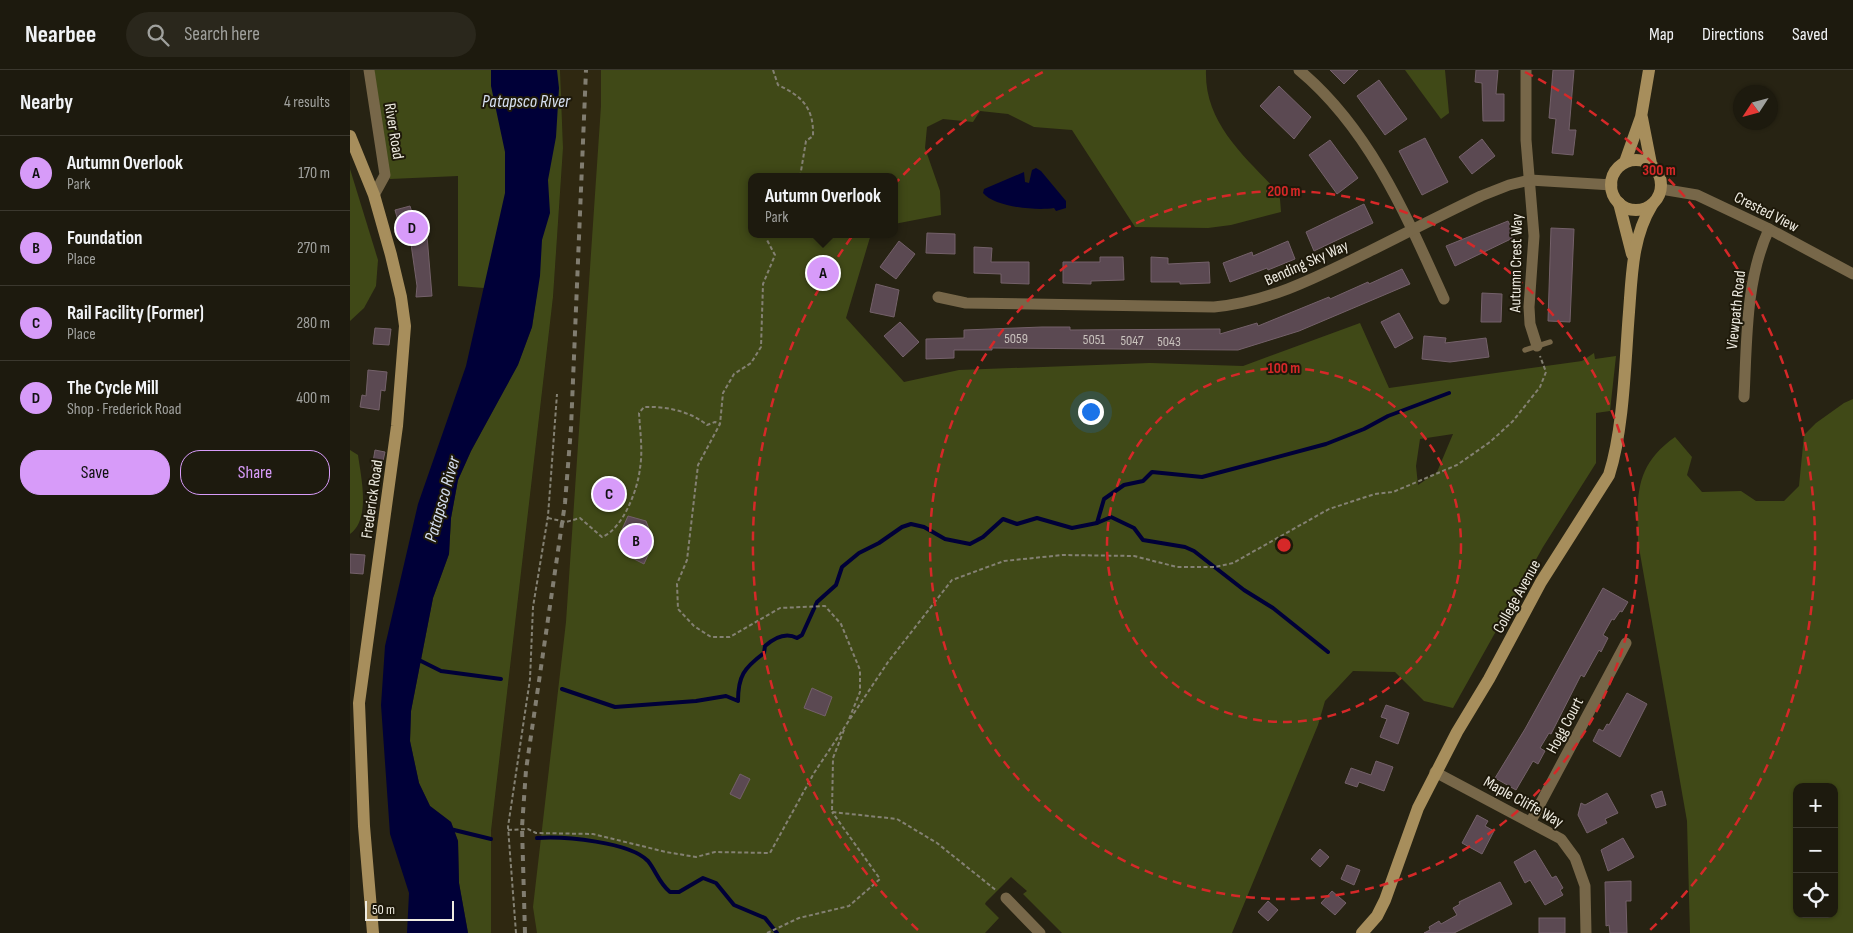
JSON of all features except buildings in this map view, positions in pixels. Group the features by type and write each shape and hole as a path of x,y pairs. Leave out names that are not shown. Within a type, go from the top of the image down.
{"street":[{"name":"River Road","path":"369,70 385,175 374,195"},
{"path":"1299,70 1355,130 1386,176 1444,299"},
{"name":"Autumn Crest Way","path":"1526,70 1526,140 1534,236 1529,307 1536,346"},
{"path":"1612,185 1614,173 1625,162 1642,117 1649,70"},
{"path":"1642,117 1651,164"},
{"name":"Frederick Road","path":"350,136 374,195 401,297 405,326 397,426 359,703 364,826 373,933"},
{"path":"1625,162 1634,160 1651,164 1658,171 1661,189"},
{"name":"Bending Sky Way","path":"938,297 966,303 1214,307 1244,304 1284,292 1481,196 1509,185 1530,180 1612,185"},
{"name":"College Avenue","path":"1612,185 1614,196 1619,203 1633,256"},
{"name":"College Avenue","path":"1369,930 1385,900 1407,835 1435,772 1541,582 1609,475 1615,457 1626,356 1633,256 1642,222 1658,198 1661,189"},
{"name":"Crested View","path":"1661,189 1697,195 1769,229 1853,274"},
{"path":"1619,203 1630,209 1641,209 1652,205"},
{"name":"Viewpath Road","path":"1744,398 1753,276 1759,250 1769,229"},
{"name":"Hogg Court","path":"1531,821 1626,652"},
{"name":"Maple Cliffe Way","path":"1435,772 1531,821 1561,839 1575,858 1585,886 1586,933"},
{"path":"1006,898 1040,933"}],"lane":[{"path":"1525,350 1550,342"}],"path":[{"path":"773,70 778,85 797,94 813,119 813,136 806,141 801,173"},
{"path":"767,238 775,255 763,284 761,347 751,363 734,374 723,393 720,424 698,465 687,560 677,584 678,609 694,626 711,637 730,637 780,608 825,606 841,624 860,670 860,692 833,758 832,812 880,879 849,906 799,918 767,933"},
{"path":"508,830 528,829 536,833 593,834 666,852 696,856 715,852 770,853 814,773 888,662 952,580 1004,561 1063,556 1134,556 1177,566 1215,567 1234,563 1329,510 1375,494 1393,492 1431,477 1457,465 1490,442 1513,421 1540,387 1546,372 1536,346"},
{"path":"516,933 508,830 530,679 533,607 548,518 557,394"},
{"path":"548,518 566,522 580,518 602,537 625,516 640,469 639,413 644,407 673,408 682,414 697,417 707,425 715,422 720,424"},
{"path":"832,812 897,819 938,843 1006,898"}],"shaded area":[{"path":"560,70 601,70 601,193 546,933 491,933 491,831 553,297 563,148"}],"green space":[{"path":"374,70 560,70 563,148 553,297 491,831 491,933 468,933 459,883 458,841 451,822 430,806 419,783 410,741 411,711 433,598 449,554 451,518 458,480 471,451 518,364 532,327 537,292 458,286 458,176 390,179"},
{"path":"601,70 1206,70 1207,89 1211,106 1219,122 1239,150 1276,190 1280,199 1281,212 1231,225 1208,228 1135,227 1072,130 1034,127 1008,114 980,111 973,122 943,119 927,127 925,148 940,191 941,215 898,223 898,173 748,173 748,238 870,238 846,318 904,382 959,370 1150,363 1243,366 1360,323 1389,388 1582,361 1594,353 1595,359 1616,356 1610,411 1596,413 1596,463 1543,547 1453,708 1424,701 1395,672 1353,671 1325,701 1318,725 1232,933 1062,933 1023,894 1027,891 1011,877 985,904 999,918 985,933 537,933 533,907 566,622 601,106","holes":["1453,434 1437,472 1418,485 1416,466 1420,439"]},
{"path":"1405,70 1445,70 1449,113 1441,119"},
{"path":"350,169 378,260 376,286 364,308 350,321"},
{"path":"1853,399 1853,933 1690,933 1687,821 1638,542 1638,496 1641,483 1652,459 1675,437 1692,457 1687,475 1702,492 1741,491 1756,501 1784,501 1799,486 1804,435 1816,423 1844,403"},
{"path":"350,450 358,455 363,508 361,518 350,534"}],"water":[{"name":"Patapsco River","path":"491,70 557,70 559,88 556,137 548,180 550,213 542,240 540,276 532,327 518,365 471,451 458,480 451,518 449,554 433,598 411,711 410,741 419,783 430,806 451,822 458,841 459,883 468,933 407,933 409,893 390,834 381,705 385,646 418,504 466,366 505,193 505,152 491,86"},
{"path":"1036,168 1041,171 1066,201 1066,208 1056,211 1054,208 1016,207 996,202 983,193 984,189 1024,172 1025,182 1029,183 1032,170"}],"waterway":[{"path":"1097,523 1104,499 1124,485 1143,481 1152,472 1202,477 1259,462 1326,444 1364,429 1388,416 1449,393"},
{"path":"562,689 615,707 696,701 726,696 738,701 739,685 747,668 764,653 765,646 772,641 784,636 797,638 802,635 817,602 836,585 842,567 859,553 879,543 902,527 911,524 924,527 945,539 970,544 983,537 1003,519 1017,524 1037,518 1072,528 1097,523 1111,517 1134,528 1143,540 1185,547 1194,551 1244,590 1273,608 1328,652"},
{"path":"417,659 441,671 501,679"},
{"path":"450,829 491,839"},
{"path":"537,838 579,839 627,849 639,854 648,861 663,885 670,892 679,892 703,878 716,883 734,905 765,918 777,933"}],"railway":[{"path":"525,933 522,827 526,770 565,503 571,428 586,70"}],"place":[{"name":"The Cycle Mill","path":"412,228"},
{"name":"Autumn Overlook","path":"823,273"},
{"name":"Rail Facility (Former)","path":"609,494"},
{"name":"Foundation","path":"636,541"}]}
